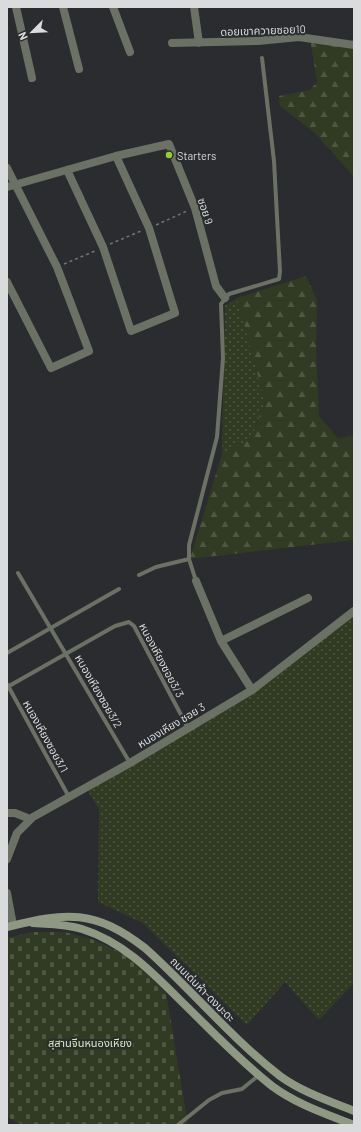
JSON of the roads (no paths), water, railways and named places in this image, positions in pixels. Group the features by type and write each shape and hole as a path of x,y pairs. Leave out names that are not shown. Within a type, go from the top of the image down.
{"main road":[{"name":"ถนนเด่นห้า-ดงมะดะ","path":"10,926 49,917 68,915 87,917 108,924 131,937 145,948 250,1050 281,1076 304,1090 354,1111"},
{"name":"ถนนเด่นห้า-ดงมะดะ","path":"27,923 68,926 82,929 124,948 137,958 241,1060 273,1087 298,1102 354,1125"},
{"path":"137,958 145,948"}],"street":[{"path":"16,7 32,78"},
{"path":"63,7 79,69"},
{"path":"113,7 130,52"},
{"path":"194,7 199,43"},
{"name":"ดอยเขาควายซอย10","path":"172,43 199,43 299,37 354,45"},
{"name":"ซอย 9","path":"116,156 169,144 195,208 216,286 225,298"},
{"path":"11,186 67,170 116,156 149,228 174,313 131,331 103,247 67,170"},
{"path":"7,168 11,186 57,267 89,351 51,368 7,282"},
{"path":"196,581 221,641 252,690"},
{"path":"221,641 308,598"},
{"name":"หนองเหียง ซอย 3","path":"7,859 17,833 30,820 130,763 252,690 354,611"},
{"path":"7,813 15,813 30,820"},
{"path":"7,893 10,926"}],"lane":[{"path":"196,581 190,560 189,545 217,437 223,358 221,304 229,294 279,279 280,272 274,161 262,58"},
{"path":"139,575 156,567 190,560"},
{"name":"หนองเหียงซอย3/2","path":"18,573 66,652 130,763"},
{"path":"7,653 119,589"},
{"name":"หนองเหียงซอย3/3","path":"66,652 115,626 131,622 154,661 188,729"},
{"path":"8,685 66,652"},
{"name":"หนองเหียงซอย3/1","path":"8,685 70,798"},
{"path":"178,1125 209,1100 222,1093 242,1089 259,1075"}],"place":[{"name":"Starters","path":"169,155"}],"park label":[{"name":"สุสานจีนหนองเหียง","path":"90,1042"}]}
